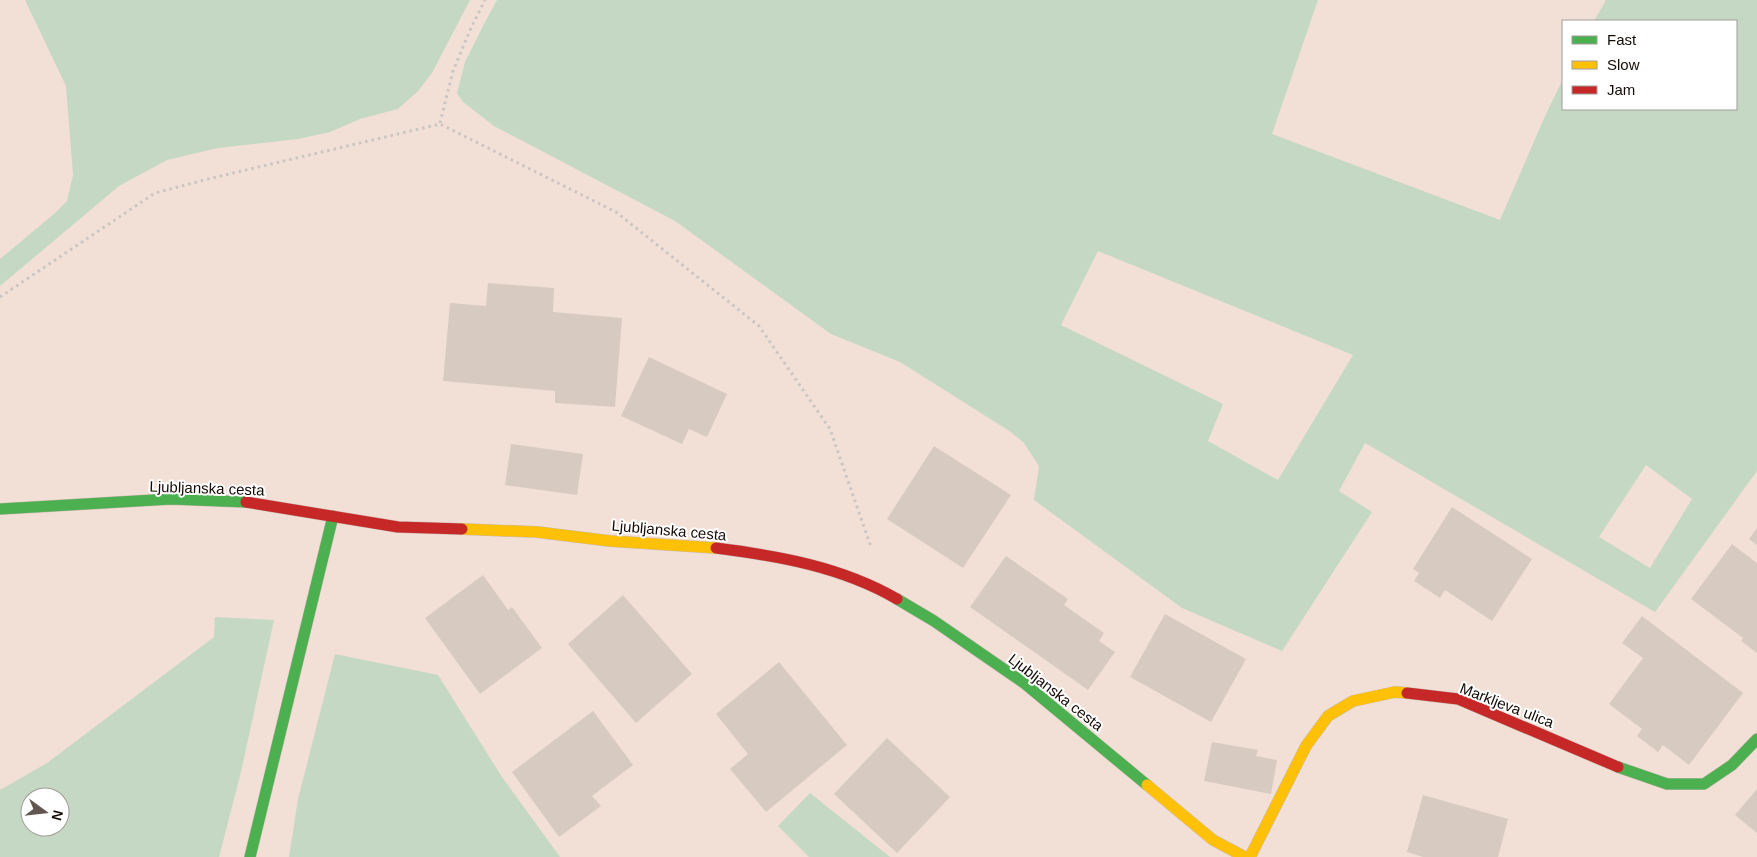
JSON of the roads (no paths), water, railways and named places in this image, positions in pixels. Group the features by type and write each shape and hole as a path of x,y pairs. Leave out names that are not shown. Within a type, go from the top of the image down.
{"street":[{"name":"Ljubljanska cesta","path":"0,509 171,499 254,502 398,527 537,532 610,541 695,546 748,552 782,558 841,573 888,594 934,620 1024,683 1213,840 1245,857"},
{"path":"250,857 333,516"},
{"name":"Markljeva ulica","path":"1250,857 1306,746 1328,716 1353,700 1395,692 1458,699 1609,764 1667,784 1704,784 1732,765 1757,739"}]}
